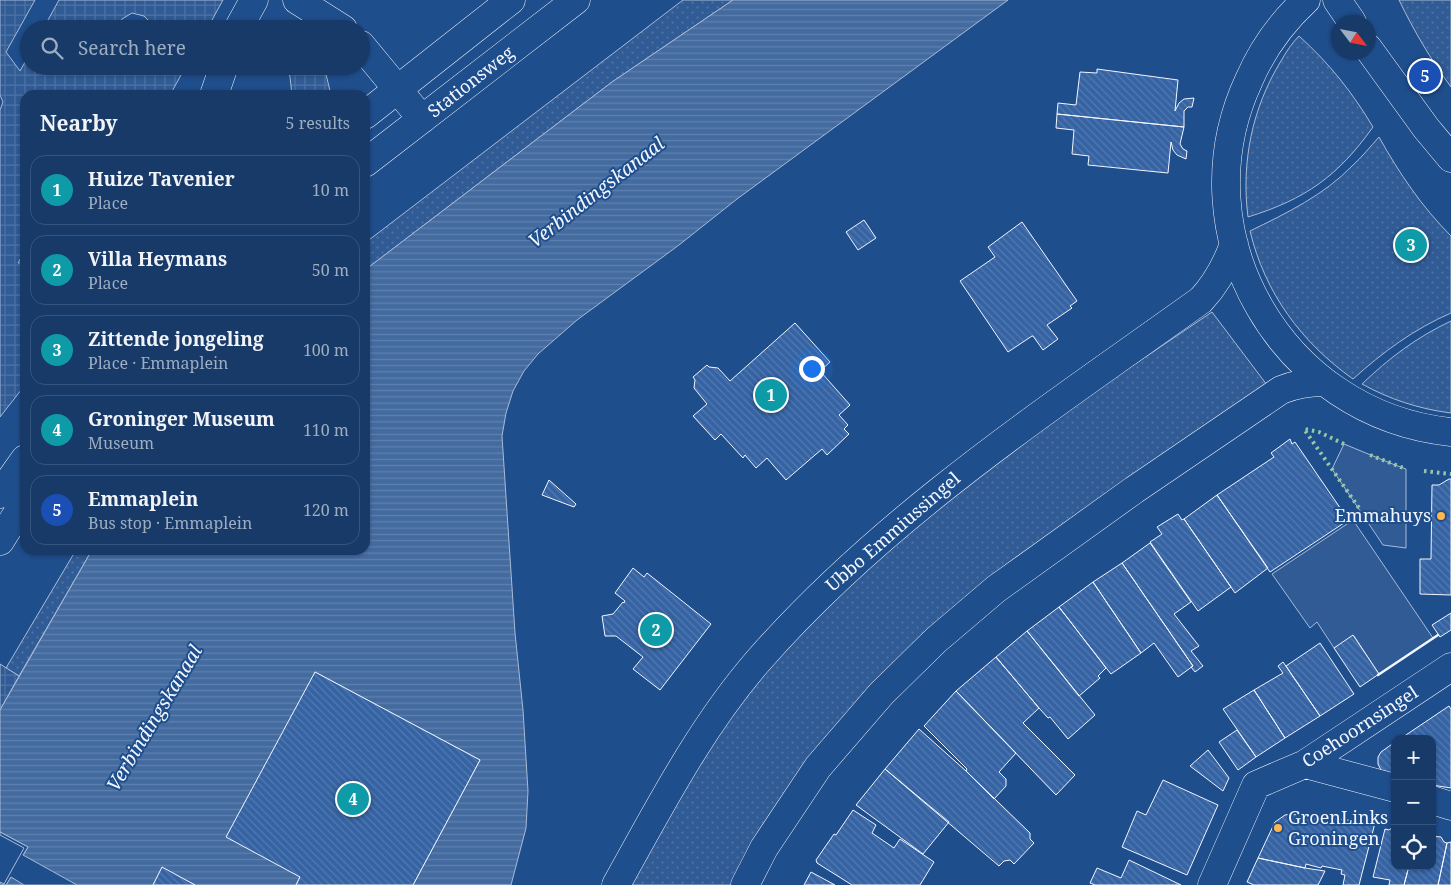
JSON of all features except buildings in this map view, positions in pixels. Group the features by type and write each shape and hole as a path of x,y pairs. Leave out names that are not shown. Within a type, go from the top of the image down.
{"street":[{"path":"243,20 254,0"},
{"path":"297,0 329,20"},
{"path":"370,110 511,0"},
{"name":"Stationsweg","path":"370,159 576,0"},
{"path":"1306,0 1286,20 1262,54 1237,110 1228,151 1226,171 1228,213 1242,273 1264,316 1284,344 1324,382 1347,397 1384,416 1423,428 1451,432"},
{"path":"1337,0 1347,15"},
{"path":"370,56 422,119"},
{"path":"1376,59 1426,128 1451,158"},
{"path":"216,90 221,75"},
{"name":"Ubbo Emmiussingel","path":"616,885 704,731 757,662 818,596 885,536 961,474 1201,300 1222,274 1234,244"},
{"path":"745,885 764,848 818,768 881,694 936,640 996,589 1134,490 1281,390 1294,384 1324,382"},
{"path":"0,494 20,466"},
{"path":"0,541 20,509"},
{"name":"Coehoornsingel","path":"1212,885 1256,785 1305,764 1451,667"},
{"path":"1305,764 1391,787"},
{"path":"1436,801 1451,806"}],"shaded area":[{"path":"0,0 35,0 24,20 20,20 20,27 6,52 20,71 20,75 181,75 173,90 20,90 20,260 18,263 20,263 20,391 0,417 0,110 3,102 0,95"},
{"path":"59,0 223,0 212,20 148,20 144,16 132,13 122,20 48,20"},
{"path":"683,0 733,0 612,82 370,266 370,239"},
{"path":"1399,0 1451,0 1451,87 1423,45"},
{"path":"1299,36 1340,79 1373,127 1347,159 1319,184 1287,202 1248,217 1246,176 1251,136 1256,117 1271,79 1287,51"},
{"path":"289,75 326,75 330,90 291,90"},
{"path":"1379,137 1412,189 1451,236 1451,313 1424,326 1399,342 1353,379 1317,349 1288,314 1275,295 1265,275 1250,231 1317,195 1356,163"},
{"path":"1212,312 1267,385 987,581 754,842 731,885 629,885 714,738 765,668 890,542 1046,424"},
{"path":"1451,321 1451,413 1405,403 1362,384 1404,349"},
{"path":"1344,444 1406,469 1406,548 1383,545 1332,469"},
{"path":"1353,520 1433,638 1379,674 1354,636 1334,648 1317,622 1310,628 1272,574"},
{"path":"73,555 89,555 19,676 6,668"},
{"path":"0,664 19,676 0,710"}],"water":[{"name":"Verbindingskanaal","path":"733,0 1008,0 737,199 679,245 577,320 538,354 524,371 513,391 506,413 502,436 528,791 526,828 511,885 413,885 480,760 315,672 300,877 296,885 195,885 162,868 153,885 6,885 28,847 0,832 0,710 89,555 370,555 370,266 612,82"}],"pier":[{"path":"0,832 28,847 23,855 77,885 24,885 11,877 6,885 0,884 0,882 4,884 24,848 0,835"}],"hedge":[{"path":"1344,444 1319,432 1304,429 1359,508"},
{"path":"1370,455 1406,469"},
{"path":"1424,471 1451,474"}],"wall":[{"path":"1378,675 1438,635"}],"place":[{"name":"Emmaplein","path":"1425,76"},
{"name":"Zittende jongeling","path":"1411,245"},
{"name":"Huize Tavenier","path":"771,395"},
{"name":"Emmahuys","path":"1441,516"},
{"name":"Villa Heymans","path":"656,630"},
{"name":"Groninger Museum","path":"353,799"},
{"name":"GroenLinks Groningen","path":"1278,828"}]}
